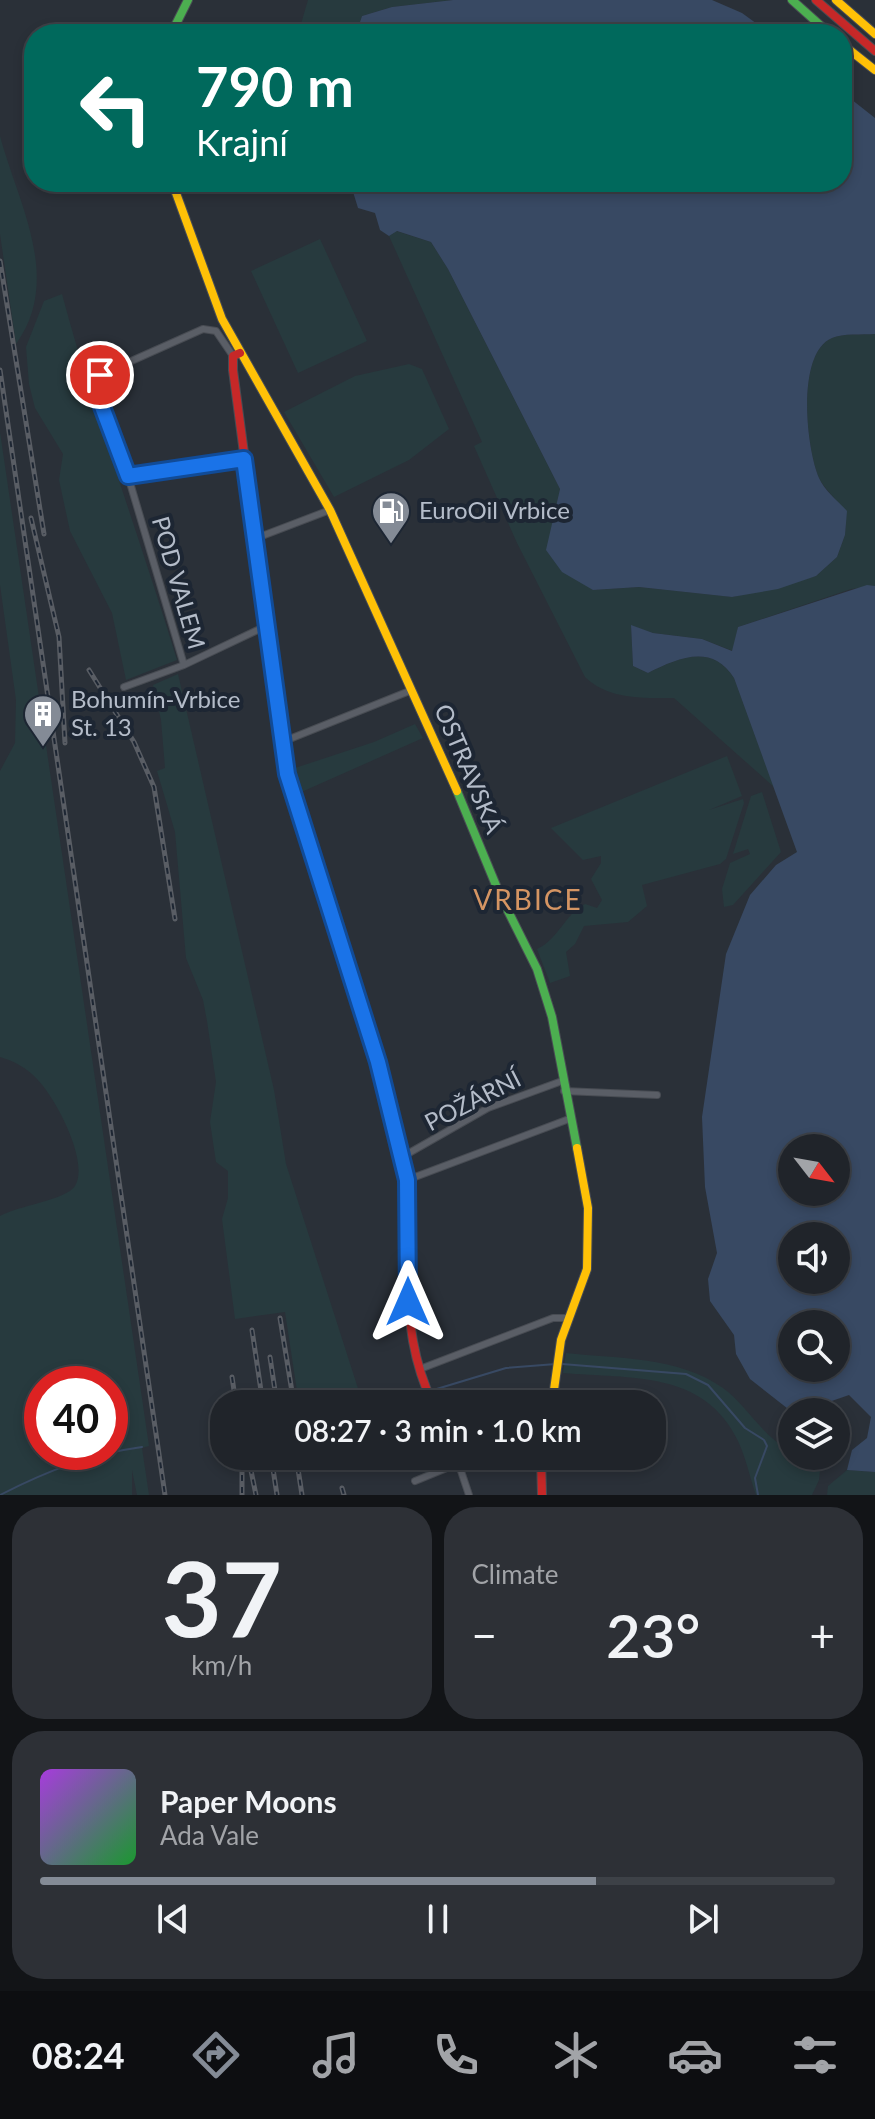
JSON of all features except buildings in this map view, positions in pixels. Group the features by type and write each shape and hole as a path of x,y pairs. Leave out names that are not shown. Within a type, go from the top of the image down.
{"main road":[{"path":"176,24 188,0"},
{"path":"792,0 819,24"},
{"path":"816,0 844,24"},
{"path":"836,0 875,34"},
{"path":"852,31 875,51"},
{"path":"852,52 875,70"},
{"name":"OSTRAVSKÁ","path":"176,192 236,354 330,510 412,690 495,885 537,969 552,1017 588,1208 590,1236 584,1281 568,1318 559,1353 555,1390"},
{"path":"236,354 244,459 287,774 359,998 402,1157 407,1180 408,1324 426,1390"},
{"path":"541,1470 542,1495"}],"street":[{"name":"POD VALEM","path":"184,665 128,476 95,388 100,375 203,329 216,331 236,354"},
{"path":"128,476 244,459"},
{"path":"254,539 330,510"},
{"path":"124,687 184,665 266,626"},
{"path":"282,742 412,690"},
{"path":"563,1086 657,1095"},
{"name":"POŽÁRNÍ","path":"402,1157 488,1108 563,1086"},
{"name":"POŽÁRNÍ","path":"407,1180 569,1119"},
{"path":"420,1369 553,1318 568,1318"},
{"path":"415,1481 436,1470"},
{"path":"461,1470 469,1495"}],"green space":[{"path":"308,0 453,0 392,7 362,16 359,24 301,24"},
{"path":"0,136 25,214 36,267 36,294 30,319 16,344 0,234"},
{"path":"396,231 431,242 448,269 560,489 547,550 593,590 639,587 733,597 816,576 837,557 845,535 846,512 819,478 814,464 808,424 809,381 813,362 821,347 832,338 875,334 875,586 851,589 738,627 733,651 702,639 653,633 631,626 633,666 648,673 694,657 716,660 725,667 734,678 774,787 674,698 616,694 594,685 585,677 517,543 474,446 482,442 389,236"},
{"path":"320,239 367,341 298,373 251,271"},
{"path":"62,294 177,660 126,680 112,613 70,531 59,480 63,454 35,408 29,384 26,347 44,301"},
{"path":"409,364 422,369 449,429 409,460 334,497 284,412 355,376"},
{"path":"0,432 149,1446 142,1448 149,1495 137,1495 132,1470 132,1495 0,1495 0,1216 70,1191 78,1175 74,1146 53,1100 29,1071 0,1057 0,771 15,743 16,700 0,585"},
{"path":"178,674 274,1090 286,1164 359,1390 297,1390 285,1312 235,1319 222,1219 228,1198 228,1171 216,1162 210,1122 216,1082 203,1000 186,958 175,832 157,771 165,768 161,720 153,685"},
{"path":"415,724 423,738 297,794 292,774 295,768 374,742"},
{"path":"727,756 742,796 709,810 743,799 726,859 720,864 642,885 647,906 628,922 584,926 575,944 566,952 570,976 550,983 537,949 545,945 578,909 585,904 597,908 602,900 591,879 601,863 601,856 583,860 551,828"},
{"path":"762,792 781,852 733,905 724,907 722,889 730,863 750,854 748,849 733,854 751,796"},
{"path":"566,1353 648,1361 687,1370 732,1395 778,1442 778,1470 820,1470 819,1480 812,1495 756,1495 738,1441 724,1418 706,1401 686,1390 639,1378 563,1373"},
{"path":"847,1470 875,1472 875,1495 827,1495 828,1486"}],"water":[{"path":"453,0 712,0 742,13 757,24 359,24 362,16 392,7"},
{"path":"852,100 875,118 875,334 832,338 821,347 813,362 807,402 810,446 819,478 847,511 845,535 837,557 816,576 778,589 732,597 639,587 593,590 562,572 546,550 560,489 448,269 431,242 397,231 389,236 380,230 375,213 358,208 353,192 852,192"},
{"path":"867,585 875,586 875,1472 847,1470 850,1470 852,1450 867,1438 871,1417 849,1395 840,1398 778,1398 778,1401 750,1379 736,1354 734,1335 710,1301 708,1279 717,1253 705,1187 702,1117 726,954 750,895 776,865 797,852 734,678 716,660 705,657 683,659 648,673 633,666 631,625 653,633 702,639 732,651 738,627"}],"waterway":[{"path":"433,1390 506,1368 556,1364"},
{"path":"562,1364 686,1374 708,1385 745,1428 764,1440 767,1446 755,1478 758,1495"},
{"path":"0,1495 69,1465 142,1447"}],"railway":[{"path":"0,261 44,534"},
{"path":"0,370 165,1495"},
{"path":"31,518 59,637 65,743"},
{"path":"89,670 134,742 154,787 175,919"},
{"path":"280,1318 292,1390"},
{"path":"252,1330 261,1390"},
{"path":"270,1357 275,1390"},
{"path":"232,1377 234,1390"},
{"path":"242,1470 242,1495"},
{"path":"251,1470 256,1495"},
{"path":"273,1470 277,1495"},
{"path":"298,1470 302,1495"},
{"path":"342,1488 344,1495"}],"traffic: fast":[{"path":"176,24 188,0"},
{"path":"792,0 819,24"},
{"path":"281,732 287,774 396,1128 409,1206 408,1275"},
{"path":"457,791 500,895 537,969 552,1017 577,1148"}],"traffic: slow":[{"path":"836,0 875,34"},
{"path":"852,52 875,70"},
{"path":"176,192 222,319 330,510 457,791"},
{"path":"554,1390 561,1340 587,1269 588,1208 577,1148"}],"traffic: jam":[{"path":"816,0 844,24"},
{"path":"852,31 875,51"},
{"path":"240,353 233,356 233,370 281,732"},
{"path":"408,1275 413,1341 428,1390"},
{"path":"541,1470 542,1495"}],"place":[{"name":"EuroOil Vrbice","path":"391,545"},
{"name":"Bohumín-Vrbice St. 13","path":"43,748"}],"district":[{"name":"VRBICE","path":"528,900"}],"route":[{"path":"100,375 95,388 128,476 244,459 287,774 378,1062 407,1180 410,1231 408,1302"}]}
